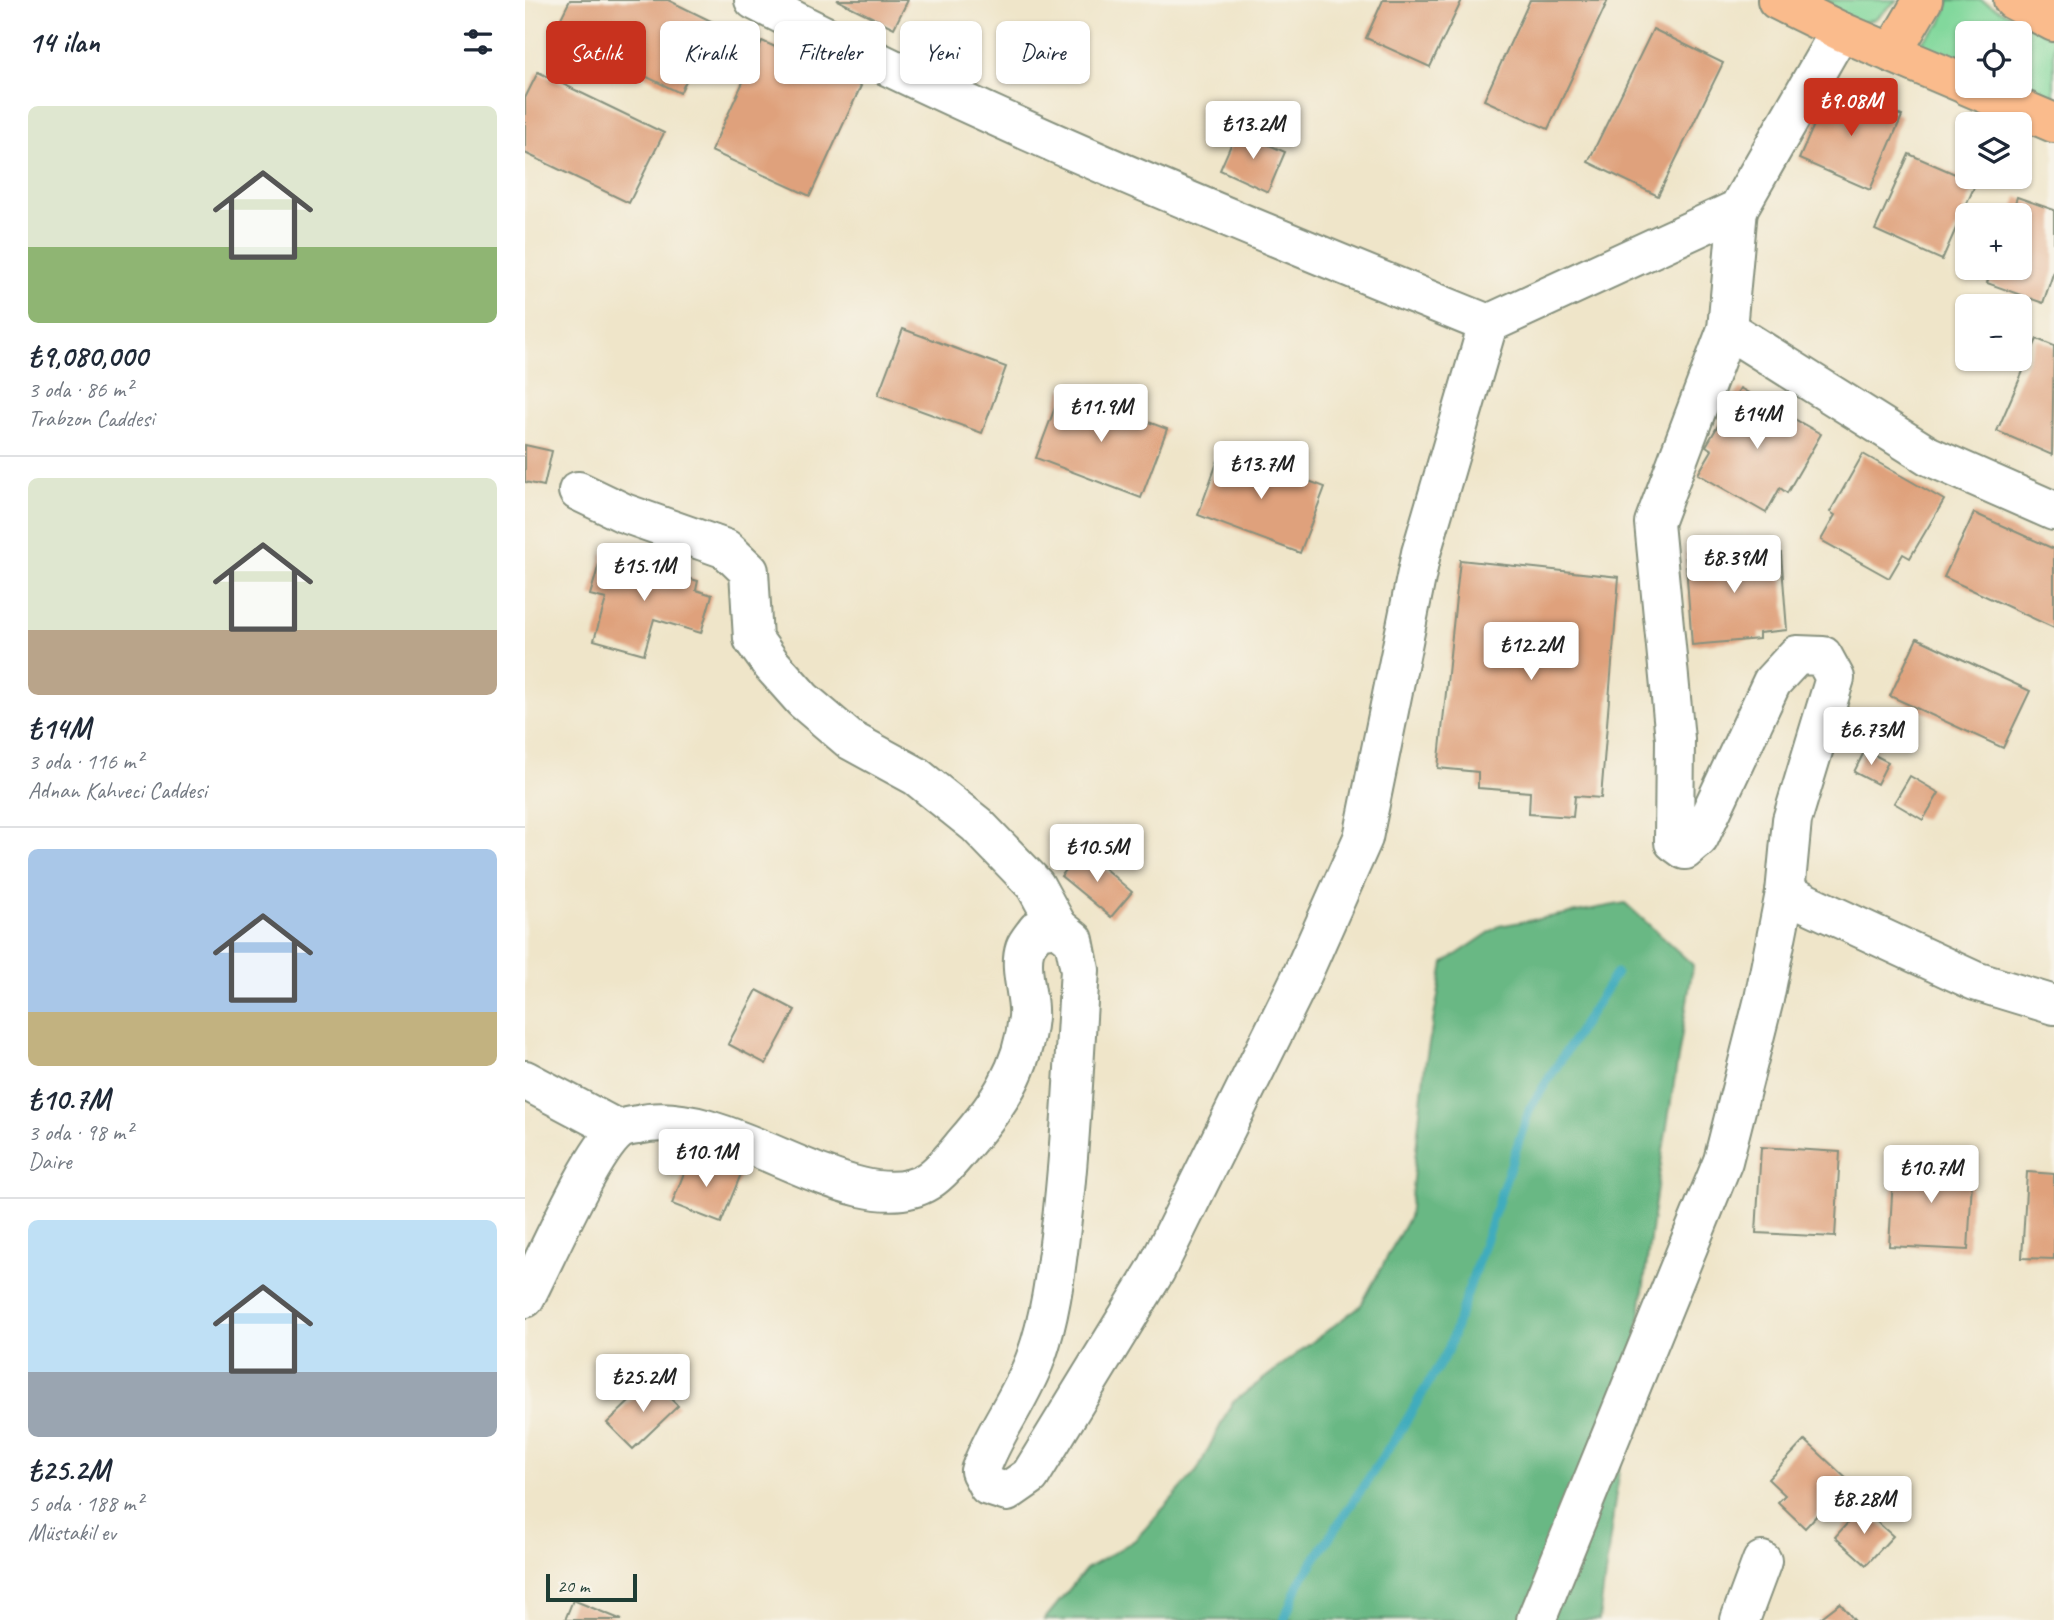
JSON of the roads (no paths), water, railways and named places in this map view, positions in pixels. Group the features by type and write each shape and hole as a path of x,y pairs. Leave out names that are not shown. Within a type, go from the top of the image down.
{"main road":[{"path":"1892,54 1923,0"},
{"path":"1787,2 1840,31 1955,81"},
{"path":"1995,98 2054,123"}],"street":[{"path":"754,0 846,47 1152,187 1487,324 1738,209"},
{"path":"1536,1620 1723,1161 1764,999 1785,893 1792,820 1835,678 1823,656 1797,655 1772,682 1699,838 1685,850 1674,842 1675,739 1654,523 1727,329 1738,209 1840,31"},
{"path":"578,491 624,513 726,549 749,571 753,639 803,700 850,740 916,776 977,825 1035,885 1058,928 1074,940 1080,970 1065,1194 1053,1292 1037,1356 1014,1406 990,1442 980,1471 988,1486 1007,1492 1030,1476 1156,1270 1303,974 1363,838 1421,553 1487,324"},
{"path":"1727,329 1929,456 2054,511"},
{"path":"1785,893 1975,981 2054,1004"},
{"path":"525,1298 601,1152 619,1130 651,1122 684,1124 718,1132 803,1168 865,1188 898,1190 927,1181 957,1153 1004,1094 1019,1063 1028,1016 1025,949 1037,930 1058,928"},
{"path":"525,1080 619,1130"},
{"path":"1740,1620 1762,1561"}],"waterway":[{"path":"1284,1620 1299,1583 1402,1428 1448,1350 1530,1108 1616,973"}]}
